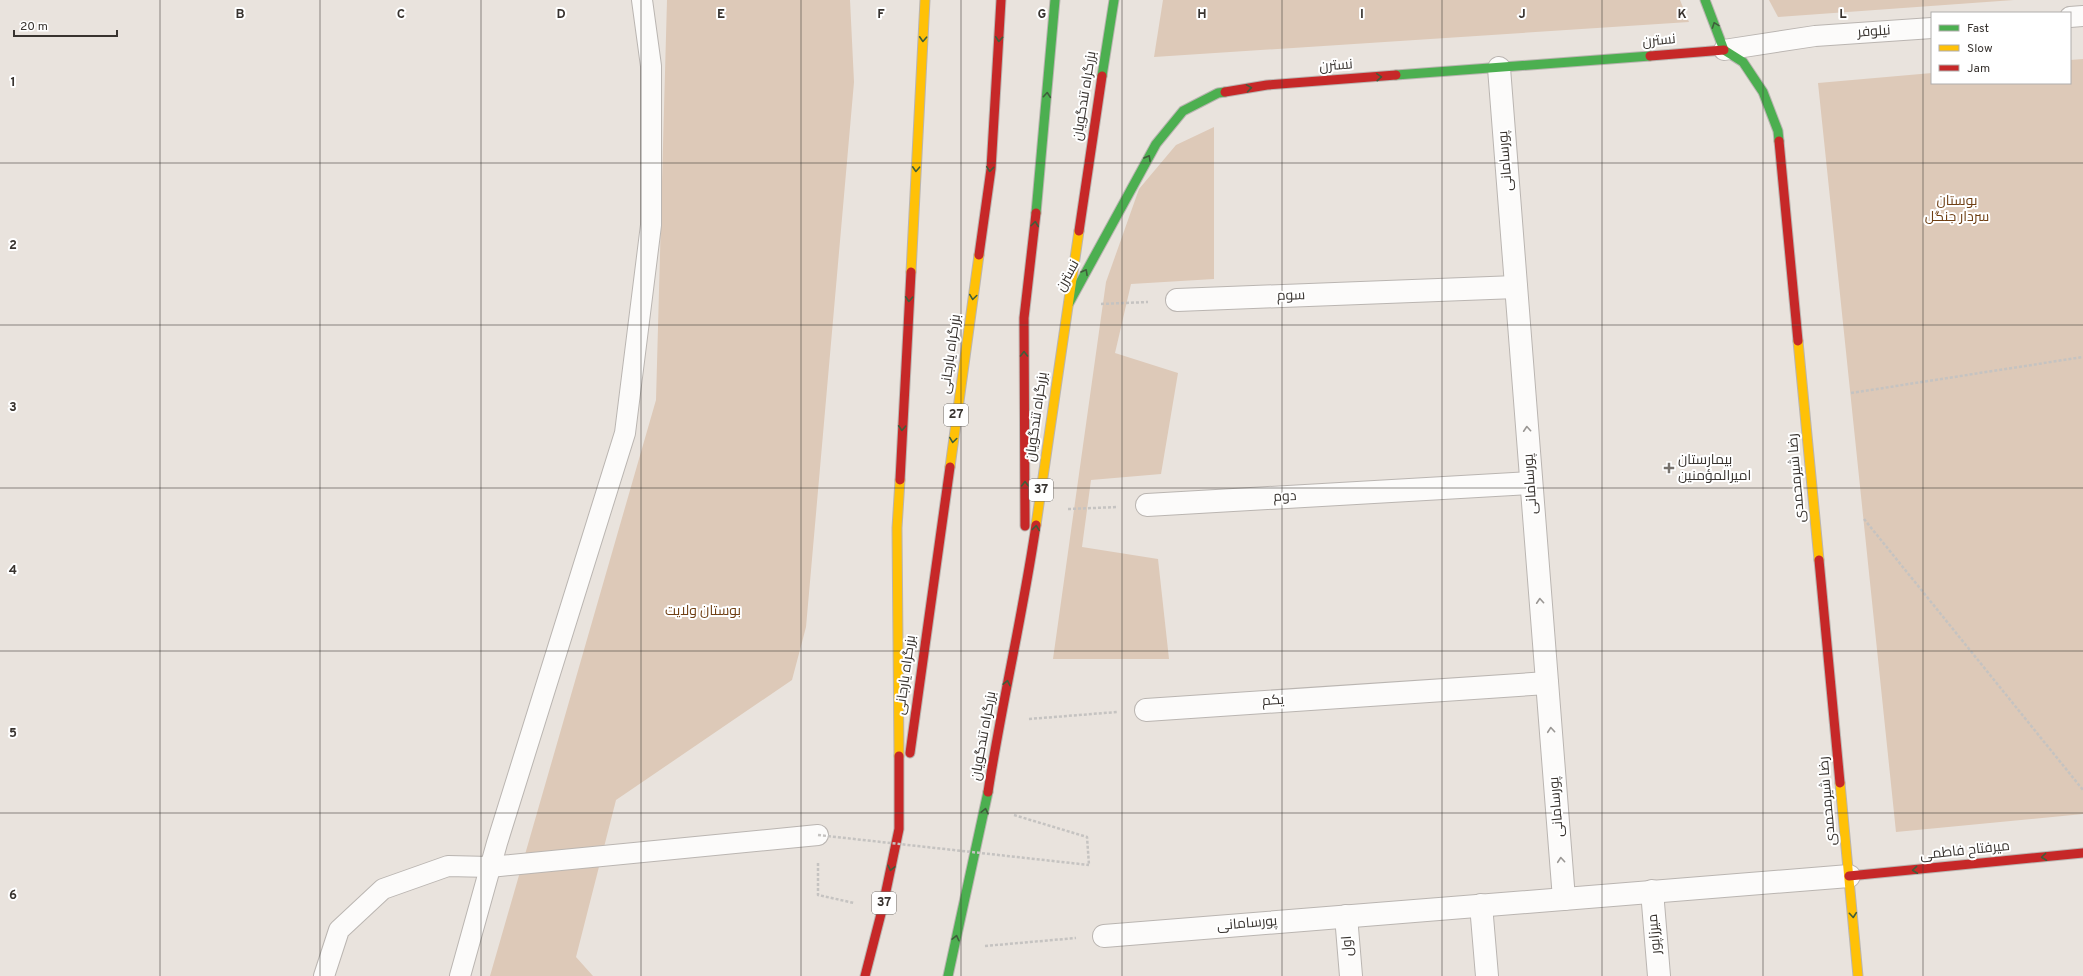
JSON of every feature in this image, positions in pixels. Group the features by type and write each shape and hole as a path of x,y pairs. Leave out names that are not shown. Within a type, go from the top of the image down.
{"main road":[{"name":"37","path":"865,976 882,910 899,829 897,528 925,0"},
{"name":"بزرگراه یارجانی","path":"899,829 991,169 1001,0"},
{"path":"1026,593 1024,318 1037,202 1055,0"},
{"name":"بزرگراه تندگویان","path":"948,976 986,807 999,721 1026,593 1067,307 1114,0"},
{"path":"1705,0 1724,50"},
{"name":"نسترن","path":"1067,307 1156,144 1183,111 1218,93 1267,85 1724,50"},
{"name":"رضا شیرمحمدی","path":"1724,50 1742,62 1763,92 1778,131 1858,976"},
{"name":"میرفتاح فاطمی","path":"1849,876 2083,853"}],"street":[{"name":"پورسامانی","path":"1499,68 1564,899"},
{"name":"سوم","path":"1177,300 1516,287"},
{"name":"دوم","path":"1147,505 1531,483"},
{"name":"یکم","path":"1146,710 1547,683"},
{"name":"پورسامانی","path":"1104,936 1849,876"},
{"name":"میرزاپور","path":"1652,892 1659,976"},
{"path":"1481,905 1487,976"},
{"name":"اول","path":"1346,916 1351,976"}],"lane":[{"path":"460,976 490,867 625,433 651,225 651,66 642,0"},
{"path":"2071,17 2083,16"},
{"name":"نیلوفر","path":"1724,50 1815,36 1931,28"},
{"path":"324,976 339,930 383,889 448,866 490,867 818,835"}],"path":[{"path":"1067,307 1177,300"},
{"path":"1851,393 2083,357"},
{"path":"1039,509 1147,505"},
{"path":"1864,519 2083,790"},
{"path":"999,721 1146,710"},
{"path":"818,835 1089,865 1088,837 986,807"},
{"path":"818,895 882,910"},
{"path":"954,948 1104,936"}],"green space":[{"name":"بوستان ولایت","path":"667,0 850,0 854,82 806,627 792,680 616,800 576,957 593,976 490,976 656,400"},
{"path":"1163,0 1680,0 1689,22 1154,57"},
{"path":"1769,0 2014,0 1778,17"},
{"name":"بوستان سردار جنگل","path":"2083,59 2083,814 1896,832 1818,83 1931,73 1931,84 2071,84 2071,60"},
{"path":"1214,127 1214,279 1131,284 1115,353 1178,373 1161,474 1091,480 1082,547 1158,559 1169,659 1053,659 1106,282 1139,189 1176,145"}],"traffic: fast":[{"path":"1036,213 1055,0"},
{"path":"1102,76 1114,0"},
{"path":"1705,0 1724,50 1743,62 1763,92 1778,131 1779,141"},
{"path":"1396,75 1650,56"},
{"path":"1069,303 1156,144 1183,111 1218,93 1225,92"},
{"path":"948,976 988,792"}],"traffic: slow":[{"path":"911,272 925,0"},
{"path":"1036,525 1079,231"},
{"path":"950,467 979,255"},
{"path":"1798,341 1819,560"},
{"path":"899,756 897,528 900,480"},
{"path":"1840,783 1858,976"}],"traffic: jam":[{"path":"979,255 991,169 1001,0"},
{"path":"1650,56 1724,50"},
{"path":"1225,92 1267,85 1396,75"},
{"path":"1079,231 1102,76"},
{"path":"1779,141 1798,341"},
{"path":"1025,526 1024,318 1036,213"},
{"path":"900,480 911,272"},
{"path":"910,753 950,467"},
{"path":"988,792 1036,525"},
{"path":"1819,560 1840,783"},
{"path":"865,976 882,910 899,829 899,756"},
{"path":"1849,876 2083,853"}],"place":[{"name":"بیمارستان امیرالمؤمنین","path":"1669,468"}]}
